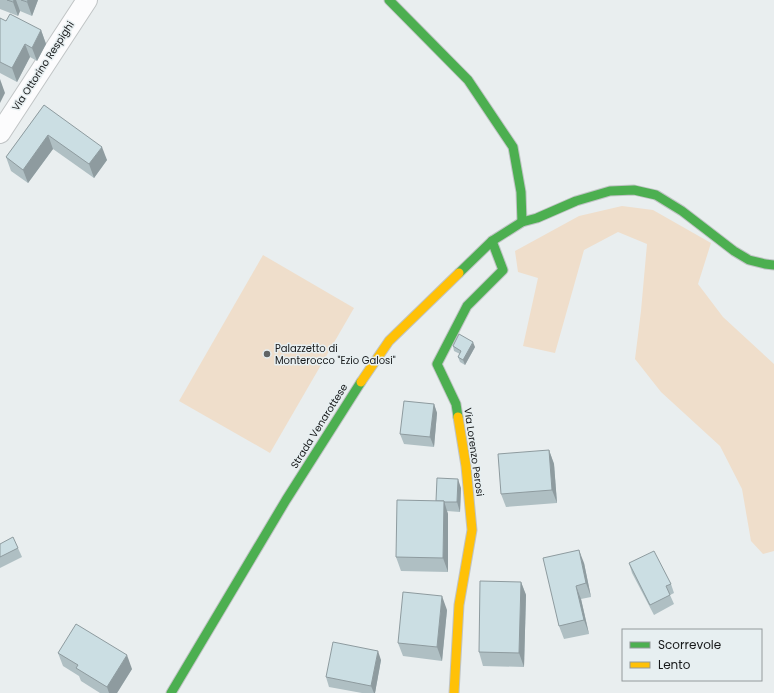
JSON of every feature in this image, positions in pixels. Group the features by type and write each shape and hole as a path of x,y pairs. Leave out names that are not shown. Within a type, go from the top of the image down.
{"main road":[{"path":"389,0 468,80 513,147 521,192 522,222"},
{"name":"Strada Venarottese","path":"172,693 286,500 358,386 390,341 492,241 522,222 537,218 576,201 610,191 634,190 656,195 682,211 734,251 749,260 774,265"},
{"name":"Via Lorenzo Perosi","path":"454,693 459,605 472,530 466,466 456,404 437,364 467,306 503,270 492,241"}],"street":[{"name":"Via Ottorino Respighi","path":"0,132 87,0"}],"shaded area":[{"path":"622,206 653,210 711,243 698,284 723,317 774,364 774,551 763,554 751,541 742,489 720,446 661,392 635,359 647,244 618,232 584,250 555,353 523,346 538,278 518,272 515,251 579,216"},
{"name":"Palazzetto di Monterocco \"Ezio Galosi\"","path":"263,255 354,308 270,453 179,401"}],"building":[{"path":"10,14 41,30 32,48 25,44 12,68 0,62 0,18 6,21"},
{"path":"44,105 102,147 89,164 48,135 23,170 6,157"},
{"path":"459,334 473,342 463,360 458,357 461,351 453,346"},
{"path":"404,401 434,404 430,437 400,434"},
{"path":"549,450 552,490 501,494 498,454"},
{"path":"437,478 458,479 457,502 436,501"},
{"path":"397,500 444,501 443,558 396,557"},
{"path":"13,537 18,548 0,557 0,544"},
{"path":"579,550 586,583 576,586 584,620 559,626 543,558"},
{"path":"654,551 671,584 666,586 670,595 650,605 629,563"},
{"path":"480,581 521,582 519,653 479,652"},
{"path":"403,592 442,596 437,647 398,643"},
{"path":"76,624 127,655 107,687 76,668 78,665 58,653"},
{"path":"333,642 378,651 371,686 326,677"}],"traffic: fast":[{"path":"389,0 468,80 513,147 521,192 522,222"},
{"path":"459,273 492,241 522,222 537,218 576,201 610,191 634,190 656,195 682,211 734,251 749,260 774,265"},
{"path":"458,417 456,404 437,364 467,306 503,270 492,241"},
{"path":"171,693 286,500 361,382"}],"traffic: slow":[{"path":"361,382 389,341 459,273"},
{"path":"454,693 459,605 472,530 466,466 458,417"}],"place":[{"name":"Palazzetto di Monterocco \"Ezio Galosi\"","path":"267,354"}]}
